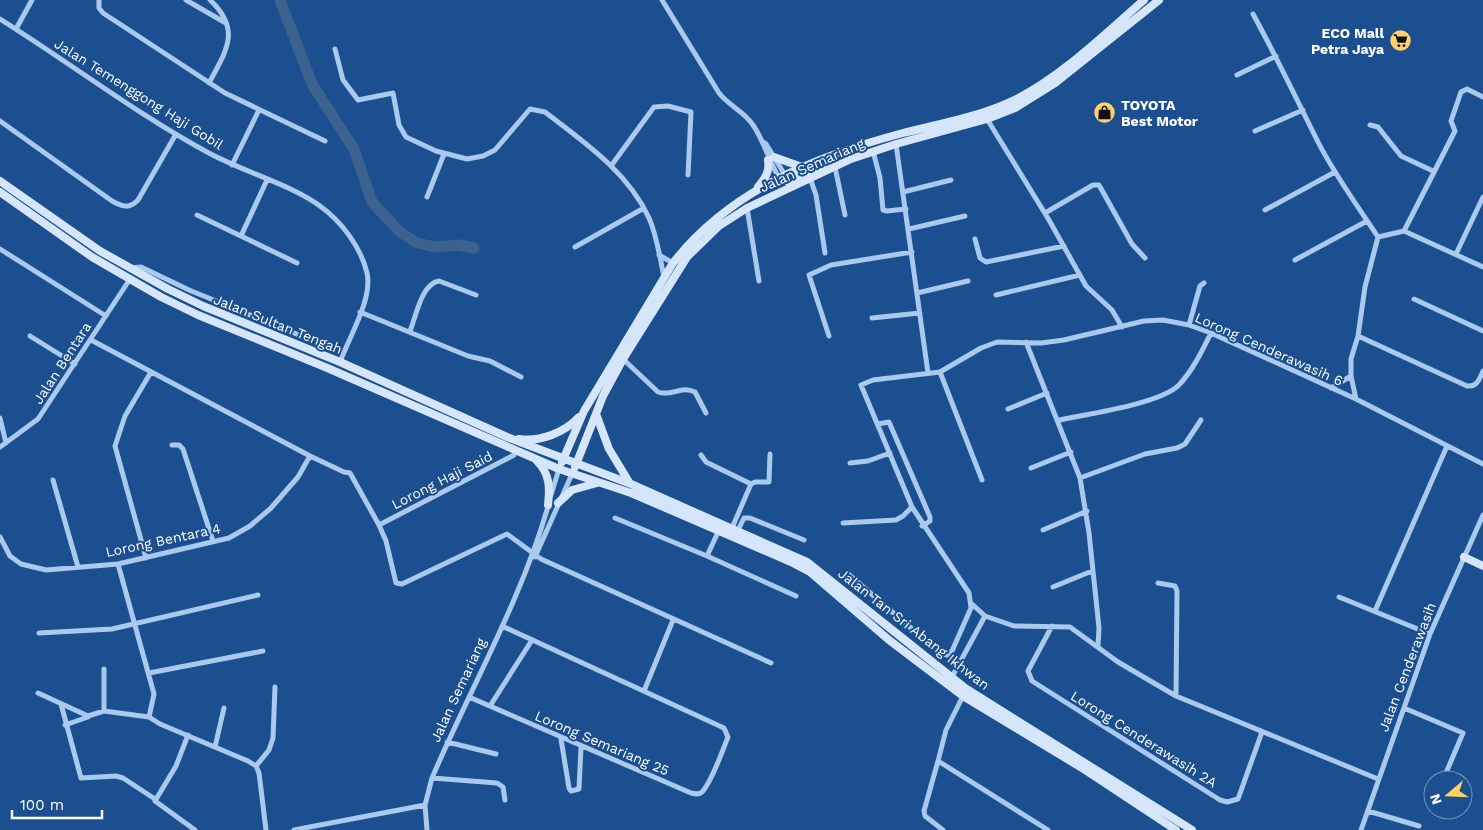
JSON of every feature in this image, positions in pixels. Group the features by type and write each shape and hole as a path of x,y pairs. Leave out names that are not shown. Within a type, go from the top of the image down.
{"main road":[{"name":"Jalan Semariang","path":"560,469 584,411 673,263 701,231 727,209 754,190 782,176 847,149 1011,102 1054,75 1144,0"},
{"name":"Jalan Semariang","path":"572,474 596,414 623,359 687,257 719,226 746,208 873,151 987,119 1015,108 1055,83 1159,0"},
{"path":"754,190 766,178 771,158 802,167"},
{"path":"782,176 787,181 821,167 834,167"},
{"name":"Jalan Sultan Tengah","path":"0,181 74,233 132,268 203,306 340,362 507,437 632,484 661,502"},
{"name":"Jalan Sultan Tengah","path":"0,192 68,240 130,279 198,315 325,366 450,423 572,474 661,502"},
{"path":"507,437 525,440 541,438 568,427 584,411"},
{"path":"596,414 620,470 632,484"},
{"path":"534,457 547,474 549,482 548,505"},
{"path":"558,503 578,488 602,483"},
{"name":"Jalan Tan Sri Abang Ikhwan","path":"661,502 735,529 807,562 965,688 1192,830"},
{"name":"Jalan Tan Sri Abang Ikhwan","path":"661,502 719,530 779,555 810,572 889,640 963,696 1082,768 1176,830"},
{"path":"1464,557 1483,566"}],"street":[{"path":"16,29 32,0"},
{"path":"99,0 99,8 103,13 209,83 259,110 325,141"},
{"path":"186,0 225,23"},
{"path":"209,83 229,41 230,33 218,8 210,0"},
{"path":"662,0 726,102 742,111 782,176"},
{"path":"1253,14 1335,172 1378,236"},
{"name":"Jalan Temenggong Haji Gobil","path":"0,19 176,134 232,165 320,206 333,216 355,244 361,256 368,282 360,312 340,362"},
{"path":"335,48 343,80 358,100 393,93 402,132 416,143 444,154 468,159 490,153 501,144 526,112 535,109 545,112 612,166 644,208 650,220 664,278"},
{"path":"1237,75 1276,56"},
{"path":"1404,231 1455,131 1451,121 1461,92 1467,89 1483,97"},
{"path":"612,166 654,107 668,106 691,112 688,175"},
{"path":"232,165 259,110"},
{"path":"1255,131 1303,110"},
{"path":"987,119 1086,286 1112,310 1122,327"},
{"path":"0,120 112,201 124,207 129,207 138,200 176,134"},
{"path":"1370,125 1378,127 1400,156 1433,171"},
{"path":"896,144 928,374"},
{"path":"873,151 880,178 884,210 906,209"},
{"path":"427,197 444,154"},
{"path":"834,167 845,215"},
{"path":"1265,210 1335,172"},
{"path":"810,178 814,186 824,253"},
{"path":"241,236 267,180"},
{"path":"903,192 951,180"},
{"path":"1044,213 1097,184 1132,244 1145,258"},
{"path":"1456,254 1483,197"},
{"path":"575,247 644,208"},
{"path":"746,208 759,281"},
{"path":"197,215 297,263"},
{"path":"909,229 965,216"},
{"path":"1294,260 1367,221"},
{"path":"1378,236 1404,231 1483,267"},
{"path":"1356,399 1351,376 1351,359 1358,336 1365,287 1378,236"},
{"path":"975,239 980,258 986,262 1064,246"},
{"path":"0,249 106,316"},
{"path":"829,336 809,275 831,265 912,252"},
{"path":"658,255 673,263"},
{"path":"132,268 141,267 189,290 343,354"},
{"path":"996,295 1080,275"},
{"name":"Jalan Bentara","path":"0,446 38,419 130,279"},
{"path":"410,332 426,291 435,282 439,281 476,295"},
{"path":"917,293 968,281"},
{"path":"1189,325 1200,286 1204,283"},
{"path":"1414,299 1483,331"},
{"path":"360,312 468,356 490,361 521,377"},
{"path":"872,318 920,313"},
{"name":"Lorong Cenderawasih 6","path":"878,424 861,385 873,380 940,372 989,344 1006,341 1064,340 1144,320 1163,320 1189,325 1211,333 1356,399 1483,464"},
{"path":"1059,420 1123,406 1169,393 1189,373 1211,333"},
{"path":"30,336 75,364"},
{"path":"1358,336 1470,386 1477,384 1483,371"},
{"path":"91,340 310,456 350,473 379,525 386,541 394,579 399,584 504,534 511,536 533,554 673,620 772,663"},
{"path":"1026,342 1059,420 1080,478 1087,511 1098,646"},
{"path":"623,359 658,392 665,394 680,388 695,392 706,413"},
{"path":"146,558 115,446 125,416 151,372"},
{"path":"940,372 982,480"},
{"path":"1331,388 1351,376"},
{"path":"1008,409 1048,393"},
{"path":"0,418 6,443"},
{"path":"1080,478 1145,454 1177,448 1185,444 1201,420"},
{"path":"922,526 928,523 930,517 900,445 888,422 878,424 912,508 922,526 962,583 972,604 985,616 1014,626 1070,627 1118,662 1176,696 1378,779"},
{"path":"172,444 179,445 183,449 213,541"},
{"path":"1375,611 1447,446"},
{"path":"1031,468 1071,452"},
{"path":"850,463 868,461 890,453"},
{"path":"701,455 706,462 751,484 755,482 769,482 770,454"},
{"name":"Lorong Haji Said","path":"379,525 514,455"},
{"name":"Lorong Bentara 4","path":"0,537 10,556 21,564 46,570 118,564 213,541 240,533 261,517 289,488 310,456"},
{"path":"533,554 560,469"},
{"path":"533,554 572,474"},
{"path":"53,480 78,567"},
{"path":"735,529 751,484"},
{"path":"843,523 896,520 912,508"},
{"path":"1043,530 1087,511"},
{"name":"Jalan Cenderawasih","path":"1362,830 1378,779 1430,634 1483,515"},
{"path":"615,518 707,556 796,596"},
{"path":"735,529 744,518 750,518 804,540"},
{"path":"707,556 719,530"},
{"name":"Jalan Semariang","path":"427,830 425,805 432,778 533,554"},
{"path":"118,564 154,694 149,717"},
{"path":"1053,587 1092,571"},
{"path":"847,574 944,655 952,652 972,604"},
{"path":"1158,584 1175,586 1177,591 1176,696"},
{"path":"39,633 112,629 258,595"},
{"path":"1339,597 1430,634"},
{"path":"952,678 985,616"},
{"path":"502,626 644,691 673,620"},
{"name":"Lorong Cenderawasih 2A","path":"1052,626 1028,671 1032,681 1220,800 1228,802 1238,799 1262,732"},
{"path":"490,706 493,698 532,640"},
{"path":"149,672 263,651"},
{"path":"104,669 104,711"},
{"path":"256,766 269,750 273,738 274,687"},
{"name":"Lorong Semariang 25","path":"469,697 561,739 698,794 702,792 728,737 724,728 644,691"},
{"path":"38,694 88,716"},
{"path":"943,830 925,816 924,810 946,730 963,696"},
{"path":"61,704 80,778 116,776 123,778 196,830"},
{"path":"215,747 224,708"},
{"path":"1404,708 1463,733 1447,770"},
{"path":"65,725 104,711 149,717 248,761 256,766 260,778 266,830"},
{"path":"155,799 176,766 188,735"},
{"path":"561,739 569,788 572,791 579,789 581,747"},
{"path":"447,742 496,754"},
{"path":"938,761 1048,830"},
{"path":"432,778 497,783 503,787 505,800"},
{"path":"294,830 425,805"},
{"path":"1368,811 1419,826"}],"waterway":[{"path":"280,0 312,84 354,149 372,202 400,232 417,243 435,247 459,245 474,248"}],"place":[{"name":"ECO Mall Petra Jaya","path":"1400,41"},
{"name":"TOYOTA Best Motor","path":"1105,113"}]}
